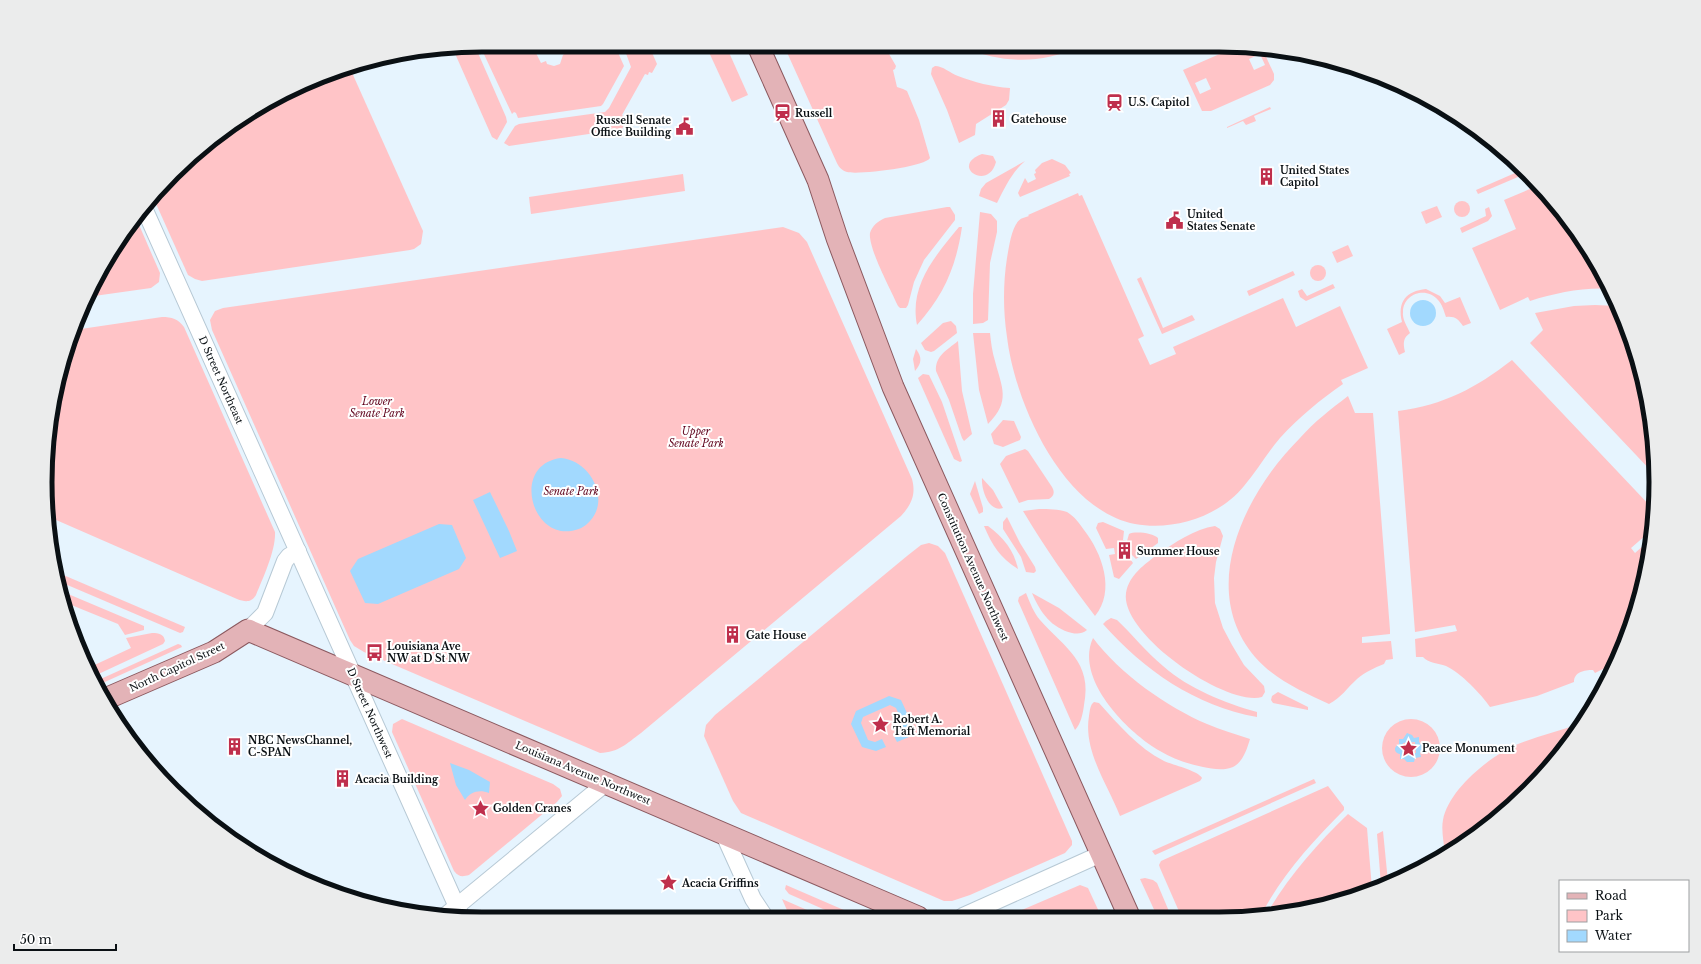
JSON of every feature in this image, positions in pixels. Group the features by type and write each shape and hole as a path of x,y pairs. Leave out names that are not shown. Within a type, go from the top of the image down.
{"main road":[{"name":"Constitution Avenue Northwest","path":"761,52 818,180 867,320 893,387 1127,912"},
{"name":"Louisiana Avenue Northwest","path":"248,630 724,835 908,912"},
{"name":"North Capitol Street","path":"110,697 214,652 248,630"}],"street":[{"name":"D Street Northeast","path":"146,213 298,551"},
{"name":"North Capitol Street","path":"248,630 265,613 288,556 298,551"},
{"name":"D Street Northwest","path":"298,551 354,675 454,911"},
{"path":"458,911 606,783"},
{"path":"724,835 753,899 762,912"},
{"path":"972,912 1101,854"},
{"path":"753,899 756,912"}],"green space":[{"path":"483,52 536,52 541,63 546,61 547,64 554,66 560,64 563,55 567,52 618,52 624,66 601,106 518,118 516,113 514,112 512,114"},
{"path":"625,52 652,52 657,64 652,73 649,72 648,75 645,74 622,115 624,117 623,119 626,121 622,129 509,146 504,143 515,126 519,124 605,112 609,108 631,67"},
{"path":"709,52 729,52 748,95 732,102"},
{"path":"787,52 888,52 896,66 893,70 897,87 907,91 919,120 930,158 916,164 891,170 854,173 841,169"},
{"path":"976,52 1067,52 1050,57 1022,60 992,57"},
{"path":"1224,52 1259,54 1249,59 1254,70 1265,65 1260,54 1265,55 1274,74 1274,80 1270,85 1211,111 1202,111 1183,70","holes":["1206,78 1211,89 1200,94 1195,83"]},
{"path":"455,53 478,53 507,122 497,140 492,137"},
{"path":"935,66 941,67 958,76 977,82 997,87 1010,88 1009,100 1006,105 976,124 975,135 959,143 947,110 931,74 932,68"},
{"path":"352,73 423,231 421,244 410,250 202,281 188,275 155,202 198,159 243,124 292,96"},
{"path":"1270,107 1271,109 1254,116 1256,121 1246,125 1243,121 1227,128 1227,127"},
{"path":"982,154 993,156 996,162 992,171 986,175 979,176 970,170 969,165 973,159"},
{"path":"1052,159 1065,165 1071,173 1069,174 1070,176 1020,197 1018,193 1025,178 1028,183 1036,179 1034,174 1036,173 1035,170 1042,163"},
{"path":"1025,161 1013,175 997,203 979,196 981,189 986,183"},
{"path":"1517,172 1521,176 1478,194 1476,190"},
{"path":"683,174 685,191 531,214 529,197"},
{"path":"1532,188 1560,220 1577,243 1603,289 1570,291 1530,301 1528,297 1500,310 1472,248 1516,229 1504,200"},
{"path":"1078,193 1079,196 1082,195 1144,336 1138,339 1150,365 1176,354 1173,347 1283,298 1296,327 1340,306 1368,368 1341,380 1343,384 1302,416 1280,438 1249,480 1234,497 1222,506 1194,519 1165,525 1150,526 1135,524 1109,515 1085,498 1065,476 1047,450 1032,421 1020,392 1007,337 1004,307 1006,268 1012,235 1019,220"},
{"path":"1462,201 1468,203 1470,209 1468,215 1462,217 1456,215 1454,209 1456,203"},
{"path":"1437,206 1442,217 1426,224 1421,212"},
{"path":"950,207 955,215 955,220 924,260 914,282 908,305 906,308 900,308 876,258 870,240 871,230 876,224 885,218"},
{"path":"1489,207 1492,216 1488,221 1462,233 1460,228 1486,216 1485,209"},
{"path":"980,212 991,214 997,221 997,232 990,263 988,320 983,323 973,324 973,294"},
{"path":"138,224 160,273 159,282 151,288 94,296 124,243"},
{"name":"Senate Park","path":"783,227 799,233 807,242 912,479 914,489 912,499 901,516 641,733 622,747 612,751 600,753 364,652 354,646 212,330 210,320 215,311 223,308"},
{"path":"959,227 962,227 956,255 947,280 935,303 917,325 917,297 926,272 933,260"},
{"path":"1348,245 1353,256 1337,263 1332,252"},
{"path":"1318,265 1324,267 1326,273 1324,279 1318,281 1312,279 1310,273 1312,267"},
{"path":"1293,271 1295,275 1249,296 1247,291"},
{"path":"1141,277 1163,328 1192,315 1195,320 1162,334 1137,279"},
{"path":"1333,284 1335,288 1306,301 1300,297 1298,291 1302,289 1307,296"},
{"path":"1426,289 1440,296 1445,303 1460,297 1471,323 1463,326 1456,318 1446,317 1441,304 1433,296 1427,293 1416,294 1407,301 1404,306 1403,317 1410,333 1404,341 1405,352 1399,355 1387,329 1402,322 1402,303 1408,295 1419,290"},
{"path":"1574,306 1611,306 1626,344 1641,398 1649,468 1530,343 1543,330 1535,313"},
{"path":"162,317 174,319 184,327 275,532 275,539 268,564 256,595 250,601 237,599 54,519 52,482 56,426 60,398 81,329"},
{"path":"951,321 956,326 957,333 934,351 931,352 925,350 921,343 943,323"},
{"path":"973,333 990,333 993,354 1002,387 1003,394 1000,408 988,424 979,390"},
{"path":"958,341 962,391 972,434 964,441 949,400 936,371 937,361 942,354"},
{"path":"916,349 920,360 915,371 913,359"},
{"path":"1512,360 1648,504 1645,536 1631,548 1635,553 1644,545 1641,566 1626,620 1607,667 1595,673 1593,670 1580,672 1574,679 1574,682 1537,696 1490,707 1470,684 1452,669 1428,661 1423,657 1416,657 1415,639 1457,631 1455,625 1415,632 1398,411 1445,400 1472,387"},
{"path":"923,374 929,375 942,402 962,461 960,462 954,459 918,378"},
{"path":"1348,396 1355,413 1373,413 1390,630 1390,634 1362,637 1362,643 1391,641 1393,659 1386,660 1384,664 1363,674 1340,696 1329,704 1299,690 1280,678 1255,657 1238,630 1230,601 1229,572 1235,542 1246,513 1262,486 1280,460 1305,432"},
{"path":"1003,420 1014,421 1021,437 1020,440 1003,447 994,444 991,434"},
{"path":"1025,449 1028,451 1053,489 1054,492 1051,498 1028,500 1019,503 1000,464 1006,456"},
{"path":"982,478 993,490 1003,508 998,509 993,507 986,499"},
{"path":"975,481 983,508 983,512 979,514 970,494"},
{"path":"1039,509 1067,512 1081,525 1091,539 1101,561 1105,584 1105,595 1095,616 1058,565 1023,511"},
{"path":"1007,517 1020,543 1035,567 1036,571 1034,573 1026,572 1021,557 1003,529 1003,522"},
{"path":"1103,522 1124,531 1123,540 1127,541 1129,534 1132,533 1144,533 1156,536 1158,538 1158,543 1136,559 1130,553 1128,556 1133,563 1119,579 1114,577 1109,555 1115,554 1114,548 1106,549 1096,528 1098,523"},
{"path":"984,526 988,526 1007,544 1014,556 1018,569 1001,556"},
{"path":"1215,526 1220,529 1223,536 1216,562 1214,578 1215,603 1223,628 1232,645 1244,665 1264,686 1265,692 1262,697 1246,697 1225,691 1178,664 1157,647 1140,628 1129,610 1126,593 1130,581 1138,571 1158,554 1178,541 1192,533"},
{"path":"929,543 938,546 945,553 1072,841 1072,845 1065,853 970,895 952,901 944,901 741,813 733,801 704,736 706,725 715,715 907,556 921,545"},
{"path":"62,575 185,627 183,632 180,633 65,584"},
{"path":"1026,593 1032,608 1038,617 1074,656 1084,677 1086,690 1084,705 1079,725 1075,730 1018,601 1019,597"},
{"path":"1032,593 1059,608 1087,630 1076,634 1065,631 1052,623 1039,607"},
{"path":"67,594 144,626 144,630 125,635 118,624 70,605"},
{"path":"1111,618 1117,620 1151,655 1184,682 1220,700 1257,712 1257,717 1234,712 1213,704 1172,684 1153,671 1119,641 1103,624"},
{"path":"152,633 162,635 165,641 163,644 97,674 93,666 131,648 126,638"},
{"path":"1093,638 1130,677 1160,699 1207,724 1250,739 1242,759 1233,767 1222,769 1192,764 1175,759 1165,754 1133,732 1107,703 1097,687 1091,670 1089,654"},
{"path":"178,644 182,647 102,683 100,679"},
{"path":"1278,692 1308,707 1308,710 1273,703 1271,700 1272,696"},
{"path":"1094,702 1099,703 1129,735 1145,749 1164,761 1200,775 1202,778 1200,781 1120,816 1098,768 1090,742 1088,729 1089,716 1091,706"},
{"path":"402,719 553,784 560,789 562,796 557,802 469,875 459,875 454,871 392,732 393,724"},
{"path":"1411,719 1422,721 1435,732 1438,737 1440,748 1438,759 1427,772 1422,775 1411,777 1400,775 1387,764 1384,759 1382,748 1384,737 1395,724 1400,721"},
{"path":"1574,726 1542,766 1503,805 1458,840 1444,848 1442,832 1443,820 1447,808 1462,785 1484,765 1507,749 1533,738"},
{"path":"1314,779 1316,783 1155,855 1152,851"},
{"path":"1328,786 1344,807 1344,810 1320,834 1298,860 1278,886 1264,909 1219,912 1179,912 1160,868 1159,865 1161,861"},
{"path":"1348,814 1367,828 1372,884 1303,904 1270,909 1303,862"},
{"path":"1383,831 1388,877 1381,880 1377,834"},
{"path":"1145,878 1153,880 1157,883 1169,912 1155,912 1140,879"},
{"path":"786,885 848,912 830,912 789,894 785,889"},
{"path":"1080,885 1088,888 1099,912 1017,912"},
{"path":"782,899 812,912 788,912"}],"water":[{"path":"1423,300 1432,304 1436,313 1432,322 1423,326 1414,322 1410,313 1414,304"},
{"path":"561,458 571,460 580,465 594,482 597,491 598,502 596,512 586,525 571,531 557,530 545,523 537,512 532,499 532,485 536,473 546,463"},
{"path":"490,492 517,551 500,558 473,500"},
{"path":"439,524 452,525 466,558 459,569 378,604 365,603 350,571 358,559"},
{"path":"889,696 901,700 912,724 909,737 897,742 893,734 900,731 903,724 896,708 890,705 863,717 861,723 868,740 875,742 882,739 886,747 876,751 862,747 851,724 856,711"},
{"path":"1407,733 1412,735 1414,738 1419,737 1419,742 1424,747 1424,750 1420,753 1421,757 1415,758 1414,762 1407,762 1404,759 1400,759 1400,754 1395,751 1395,748 1399,744 1399,739 1403,739","holes":["1415,742 1416,753 1404,754 1403,743"]},
{"path":"450,763 469,770 490,782 489,793 478,791 469,795 465,800 456,785"}],"place":[{"name":"U.S. Capitol","path":"1115,102"},
{"name":"Russell","path":"782,113"},
{"name":"Gatehouse","path":"998,119"},
{"name":"Russell Senate Office Building","path":"684,126"},
{"name":"United States Capitol","path":"1267,176"},
{"name":"United States Senate","path":"1174,220"},
{"name":"Summer House","path":"1124,551"},
{"name":"Gate House","path":"733,635"},
{"name":"Louisiana Ave NW at D St NW","path":"374,652"},
{"name":"Robert A. Taft Memorial","path":"880,725"},
{"name":"NBC NewsChannel, C-SPAN","path":"235,746"},
{"name":"Peace Monument","path":"1409,748"},
{"name":"Acacia Building","path":"342,779"},
{"name":"Golden Cranes","path":"480,808"},
{"name":"Acacia Griffins","path":"669,883"}],"park label":[{"name":"Lower Senate Park","path":"377,406"},
{"name":"Upper Senate Park","path":"696,436"}]}
